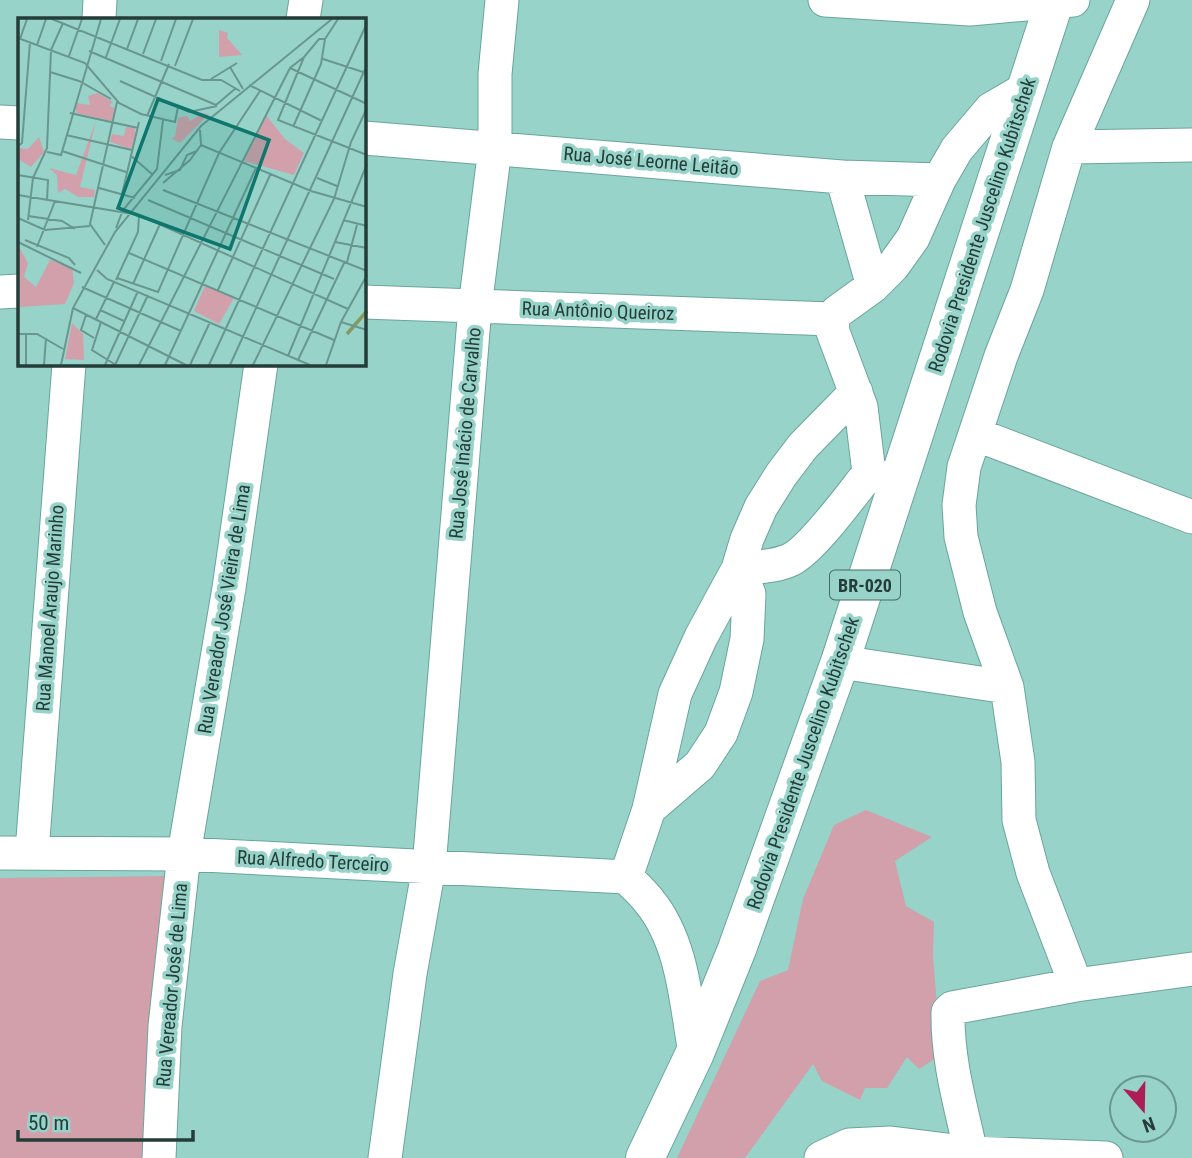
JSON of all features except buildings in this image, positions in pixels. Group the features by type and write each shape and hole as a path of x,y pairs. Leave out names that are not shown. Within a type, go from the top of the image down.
{"highway":[{"name":"Rodovia Presidente Juscelino Kubitschek","path":"645,1158 695,1053 737,949 840,662 883,478 1027,88 1055,0"}],"street":[{"path":"99,18 100,0"},
{"path":"303,18 306,0"},
{"name":"Rua José Inácio de Carvalho","path":"385,1158 410,974 429,867 475,307 495,148 495,74 502,0"},
{"path":"825,0 968,4 1073,0"},
{"path":"1076,985 1033,873 1020,820 1018,762 1007,688 980,612 961,537 959,505 964,467 1001,356 1027,290 1069,147 1133,0"},
{"path":"738,569 769,566 793,558 883,478 851,374 841,356 833,332 832,319 837,312 873,286 892,267 914,238 939,180 957,149 991,109 1027,88"},
{"path":"0,122 18,123"},
{"name":"Rua José Leorne Leitão","path":"366,138 842,177 939,180"},
{"path":"1069,147 1192,145"},
{"path":"842,177 873,286"},
{"path":"0,292 18,291"},
{"name":"Rua Antônio Queiroz","path":"366,302 832,319"},
{"name":"Rua Manoel Araujo Marinho","path":"16,853 69,366"},
{"name":"Rua Vereador José Vieira de Lima","path":"184,854 229,588 261,366"},
{"path":"695,1053 676,953 651,902 626,877 649,809 675,694 701,637 738,569 757,518 781,475 803,446 856,392"},
{"path":"975,434 1192,517"},
{"path":"649,809 700,765 721,733 736,692 747,639 749,594 738,569"},
{"path":"840,662 1007,688"},
{"name":"Rua Alfredo Terceiro","path":"16,853 184,854 626,877"},
{"name":"Rua Vereador José de Lima","path":"159,1158 165,1026 184,854"},
{"path":"971,1153 955,1081 947,1027 948,1013 952,1008 1076,985 1192,969"},
{"path":"821,1158 849,1145 891,1143 971,1153 1106,1158"}],"shaded area":[{"path":"866,810 932,837 895,861 906,906 934,922 933,956 941,1055 919,1069 907,1057 887,1088 865,1088 860,1100 822,1081 813,1064 745,1158 677,1158 760,981 788,970 803,899 834,825"},
{"path":"167,876 149,1158 0,1158 0,878"}]}
